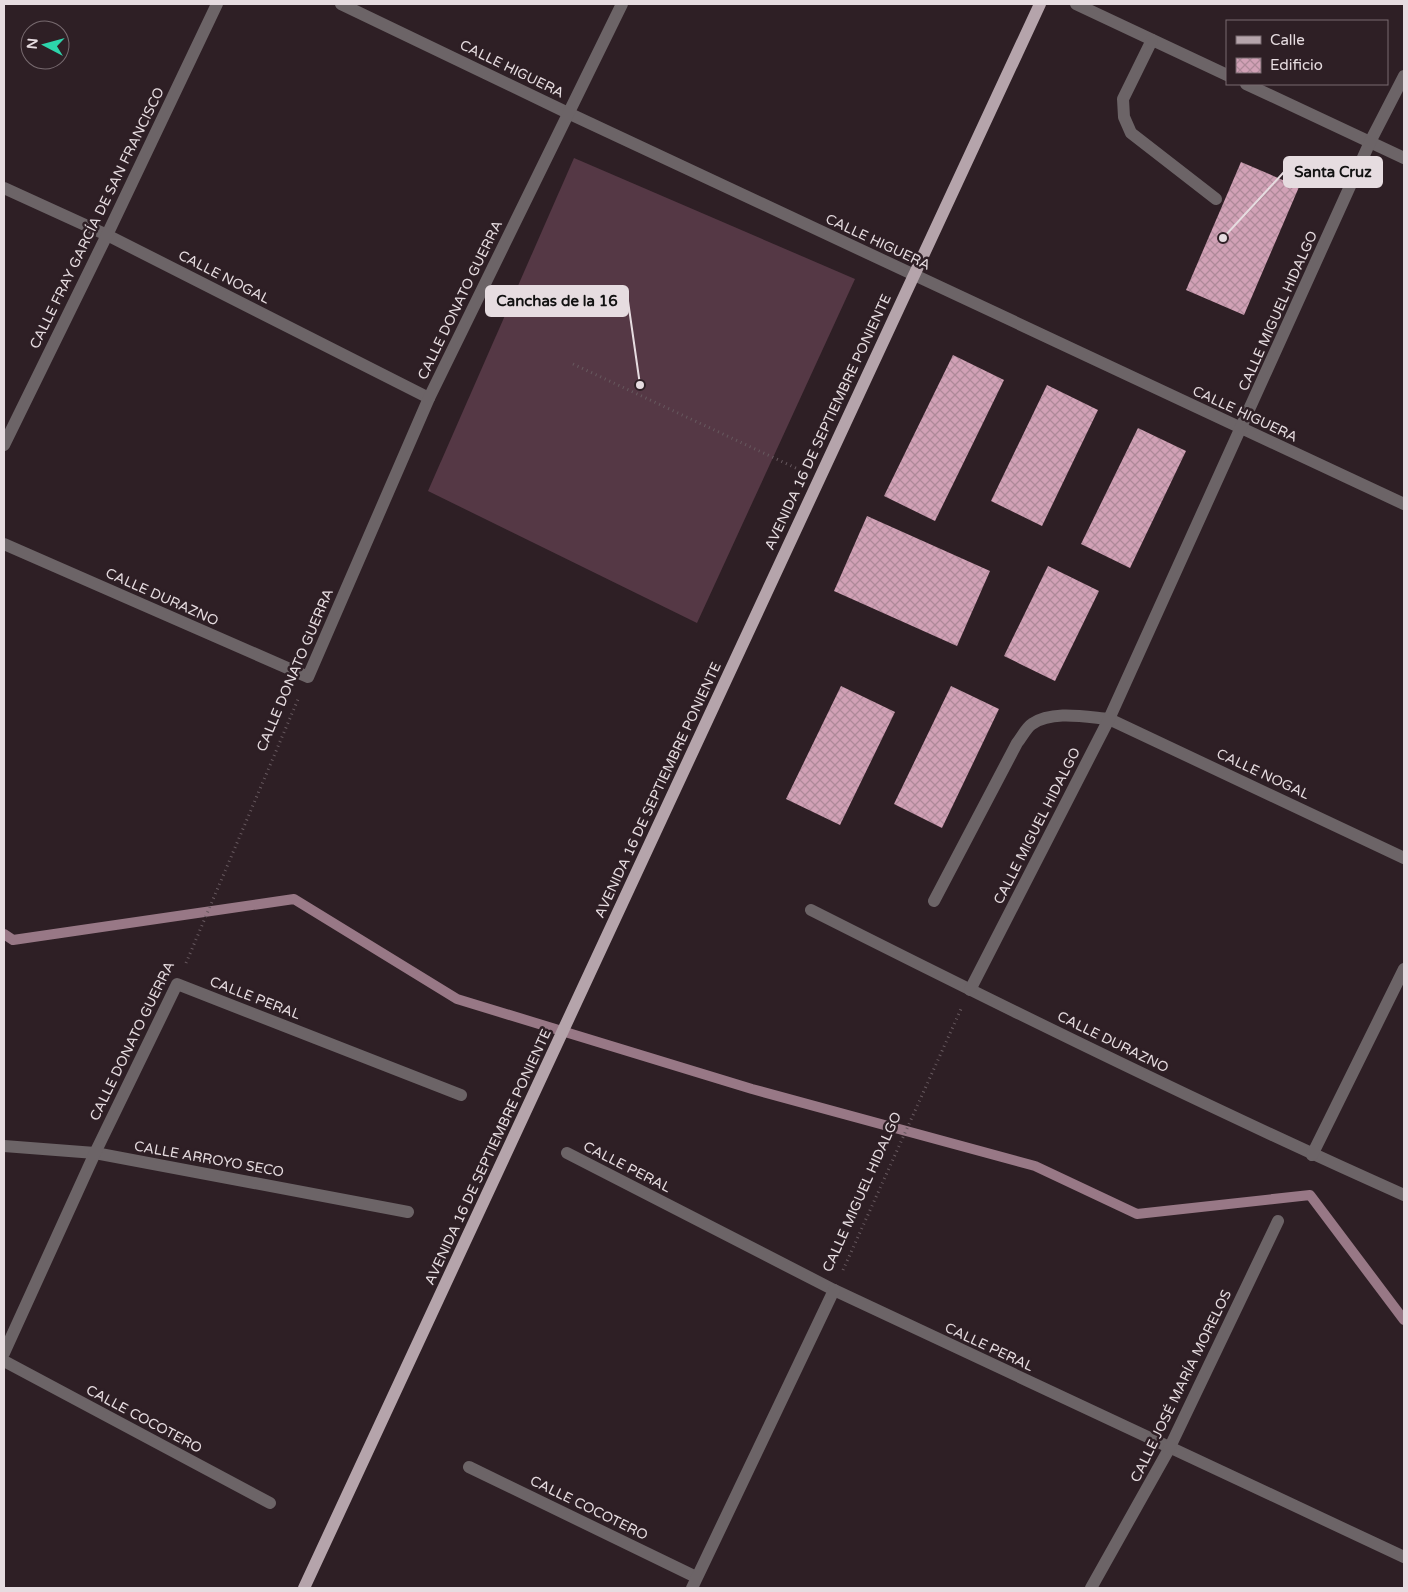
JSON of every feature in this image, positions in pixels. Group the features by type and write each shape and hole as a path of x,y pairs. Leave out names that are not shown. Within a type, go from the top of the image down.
{"main road":[{"name":"AVENIDA 16 DE SEPTIEMBRE PONIENTE","path":"304,1588 818,478 1040,4"}],"street":[{"name":"CALLE FRAY GARCÍA DE SAN FRANCISCO","path":"4,445 217,4"},
{"name":"CALLE HIGUERA","path":"341,4 1241,429 1404,504"},
{"name":"CALLE DONATO GUERRA","path":"308,677 429,398 622,4"},
{"path":"1076,4 1226,75"},
{"path":"1152,40 1122,99 1124,117 1131,133 1216,199"},
{"name":"CALLE MIGUEL HIDALGO","path":"970,990 1109,719 1370,142 1404,76"},
{"path":"1248,85 1404,158"},
{"name":"CALLE NOGAL","path":"4,188 107,235 429,398"},
{"name":"CALLE DURAZNO","path":"4,544 308,677"},
{"path":"934,901 1017,743 1032,724 1048,718 1065,716 1109,719"},
{"name":"CALLE NOGAL","path":"1109,719 1404,858"},
{"name":"CALLE DURAZNO","path":"812,910 970,990 1312,1154 1404,1195"},
{"path":"1312,1154 1404,969"},
{"name":"CALLE DONATO GUERRA","path":"4,1353 94,1153 177,984"},
{"name":"CALLE PERAL","path":"177,984 461,1095"},
{"name":"CALLE ARROYO SECO","path":"4,1146 94,1153 408,1212"},
{"name":"CALLE PERAL","path":"566,1153 834,1290 1169,1449 1404,1557"},
{"name":"CALLE JOSÉ MARÍA MORELOS","path":"1091,1588 1169,1449 1278,1221"},
{"name":"CALLE MIGUEL HIDALGO","path":"694,1583 834,1290"},
{"name":"CALLE COCOTERO","path":"4,1361 270,1503"},
{"name":"CALLE COCOTERO","path":"469,1467 694,1583"}],"path":[{"path":"574,364 818,478"},
{"name":"CALLE DONATO GUERRA","path":"177,984 308,677"},
{"name":"CALLE MIGUEL HIDALGO","path":"834,1290 970,990"}],"shaded area":[{"path":"574,158 855,279 697,623 428,491"}],"building":[{"path":"1241,162 1299,187 1244,315 1186,290"},
{"path":"953,355 1004,380 935,521 884,496"},
{"path":"1047,385 1098,410 1042,526 991,501"},
{"path":"1138,428 1186,451 1130,568 1081,544"},
{"path":"867,516 990,571 957,646 834,591"},
{"path":"1048,566 1099,591 1055,681 1004,656"},
{"path":"841,686 895,712 840,825 786,799"},
{"path":"951,686 999,709 942,828 894,804"}],"waterway":[{"path":"4,934 13,940 294,899 457,999 752,1089 1035,1166 1137,1214 1310,1195 1404,1320"}],"place":[{"name":"Santa Cruz","path":"1223,238"},
{"name":"Canchas de la 16","path":"640,385"}]}
